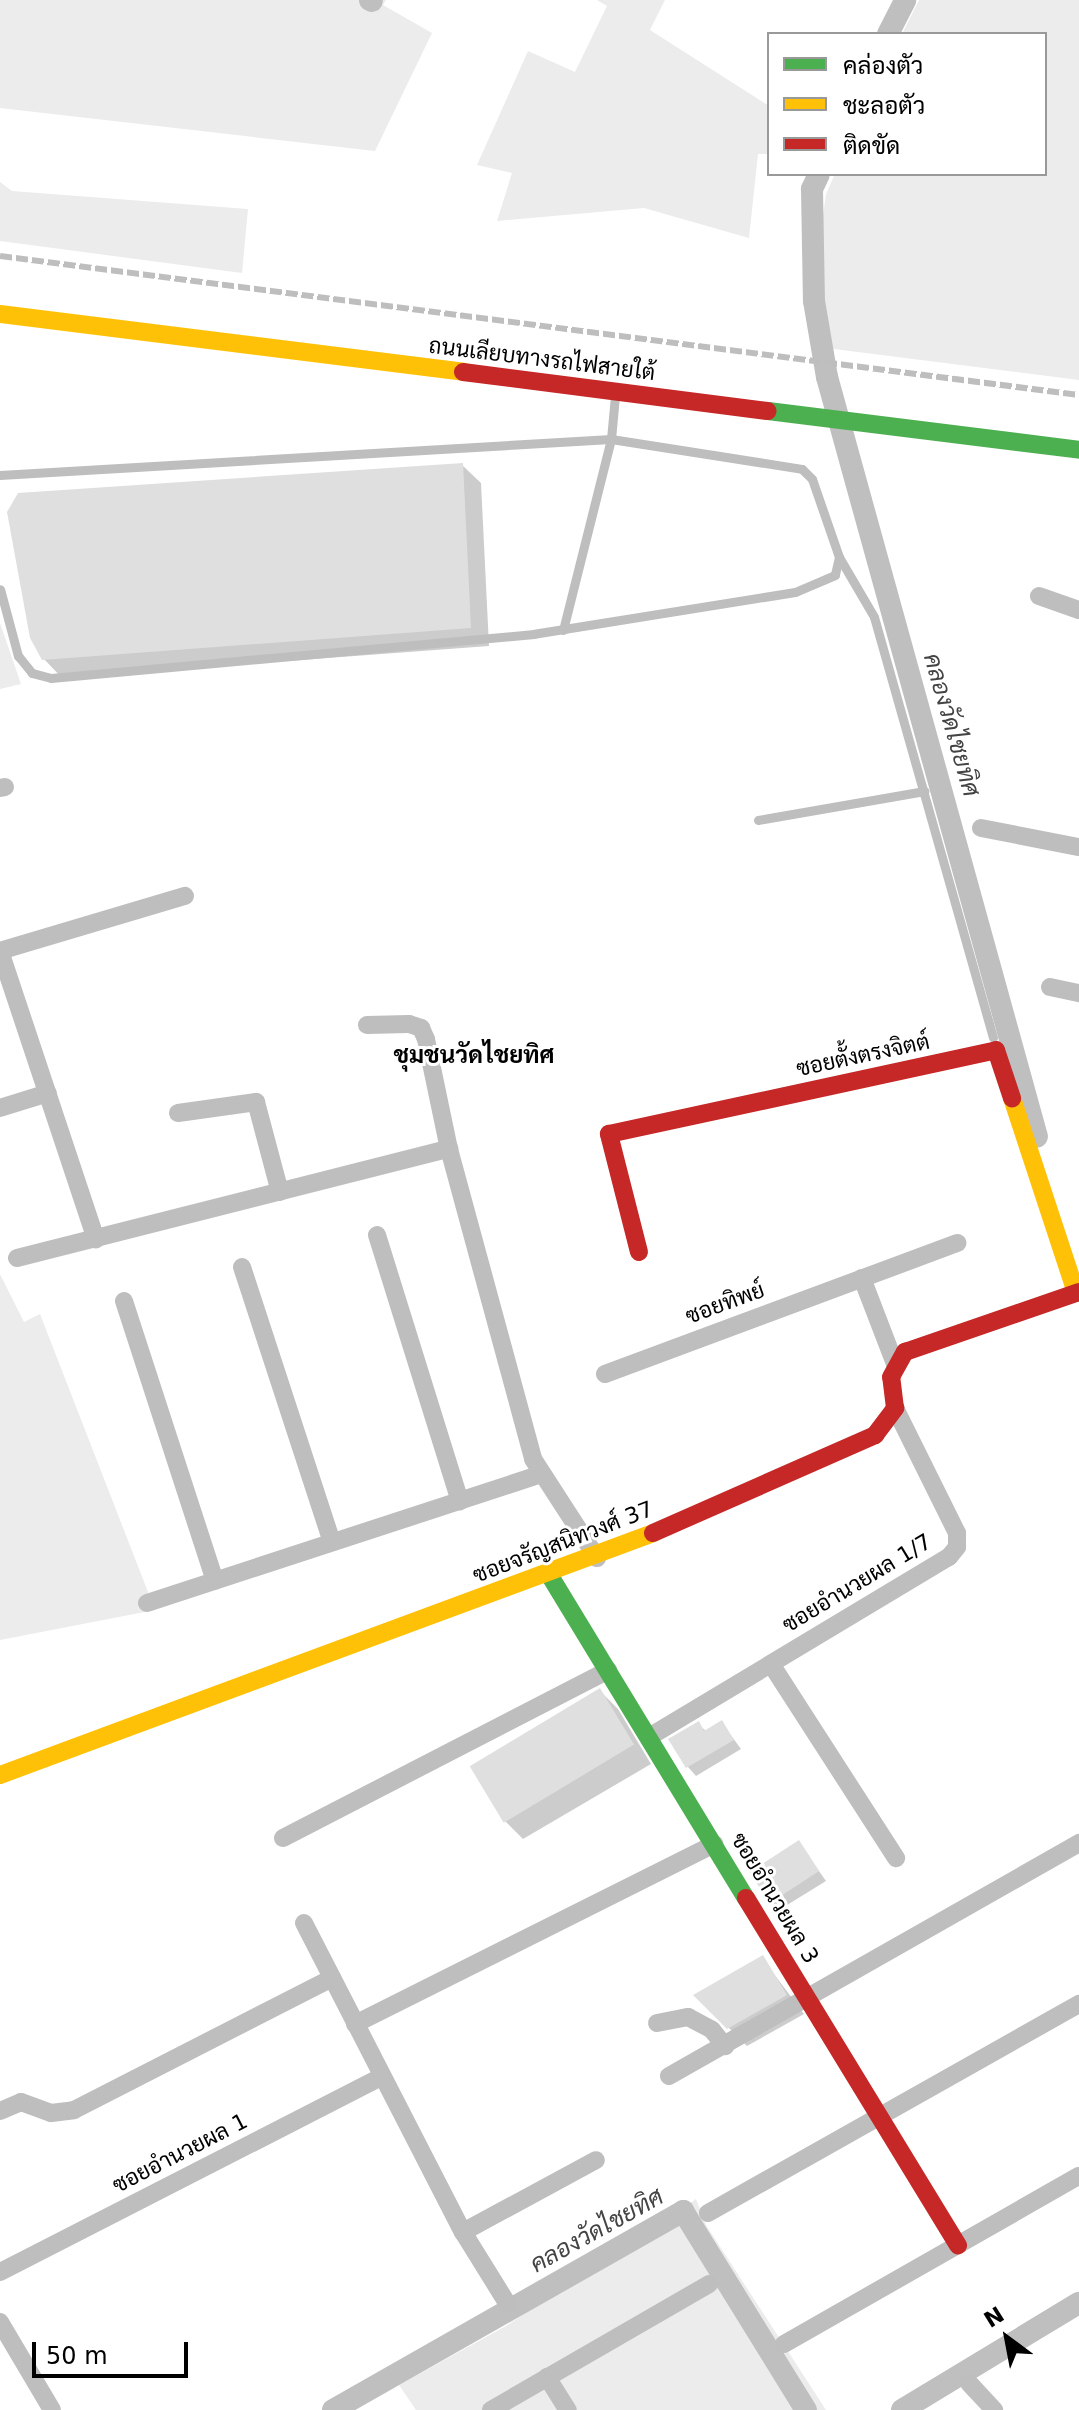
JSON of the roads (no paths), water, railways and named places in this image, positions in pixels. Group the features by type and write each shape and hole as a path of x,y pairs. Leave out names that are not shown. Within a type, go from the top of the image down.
{"street":[{"name":"ถนนเลียบทางรถไฟสายใต้","path":"0,314 1079,450"},
{"path":"1039,596 1079,610"},
{"path":"981,828 1079,847"},
{"path":"96,1239 0,951 185,896"},
{"path":"1050,987 1079,993"},
{"path":"367,1025 421,1028 449,1149 541,1474 597,1558"},
{"name":"ซอยตั้งตรงจิตต์","path":"639,1252 609,1134 996,1050 1077,1293"},
{"path":"0,1108 48,1093"},
{"path":"178,1113 256,1102 280,1192"},
{"path":"17,1258 449,1149"},
{"path":"377,1235 460,1501"},
{"name":"ซอยทิพย์","path":"605,1374 957,1243"},
{"path":"242,1267 332,1542"},
{"path":"862,1278 895,1364"},
{"path":"895,1408 891,1377 895,1364 905,1352 1077,1293"},
{"path":"124,1301 215,1581"},
{"name":"ซอยจรัญสนิทวงศ์ 37","path":"2,1769 597,1558 875,1435 895,1408"},
{"name":"ซอยอำนวยผล 1/7","path":"649,1737 949,1557 957,1547 957,1533 895,1408"},
{"path":"147,1603 541,1474"},
{"name":"ซอยอำนวยผล 3","path":"550,1576 958,2245"},
{"path":"771,1664 896,1858"},
{"path":"283,1838 608,1670"},
{"path":"669,2076 1079,1843"},
{"path":"355,2024 714,1844"},
{"path":"304,1923 463,2232 507,2303"},
{"path":"0,2111 21,2102 51,2113 74,2110 332,1978"},
{"path":"708,2213 1079,2004"},
{"path":"657,2023 688,2017 712,2030 725,2046"},
{"name":"ซอยอำนวยผล 1","path":"0,2272 381,2077"},
{"path":"463,2232 596,2160"},
{"path":"784,2344 1079,2176"},
{"path":"491,2410 709,2284"},
{"path":"0,2322 52,2410"},
{"path":"547,2377 568,2410"},
{"path":"969,2383 994,2410"}],"lane":[{"path":"563,630 611,439 615,393"},
{"path":"0,475 611,439 802,469 812,479 839,557 874,617 993,1037"},
{"path":"0,589 18,656 32,673 51,678 563,630 821,585 835,575 839,557"},
{"path":"758,820 925,791"}],"waterway":[{"name":"คลองวัดไชยทิศ","path":"889,32 905,0"},
{"name":"คลองวัดไชยทิศ","path":"818,176 812,189 814,301 827,377 1037,1137"},
{"name":"คลองวัดไชยทิศ","path":"333,2410 683,2211 806,2410"},
{"name":"คลองวัดไชยทิศ","path":"902,2410 1079,2303"}],"railway":[{"path":"0,256 1079,395"}],"district":[{"name":"ชุมชนวัดไชยทิศ","path":"474,1056"}]}
